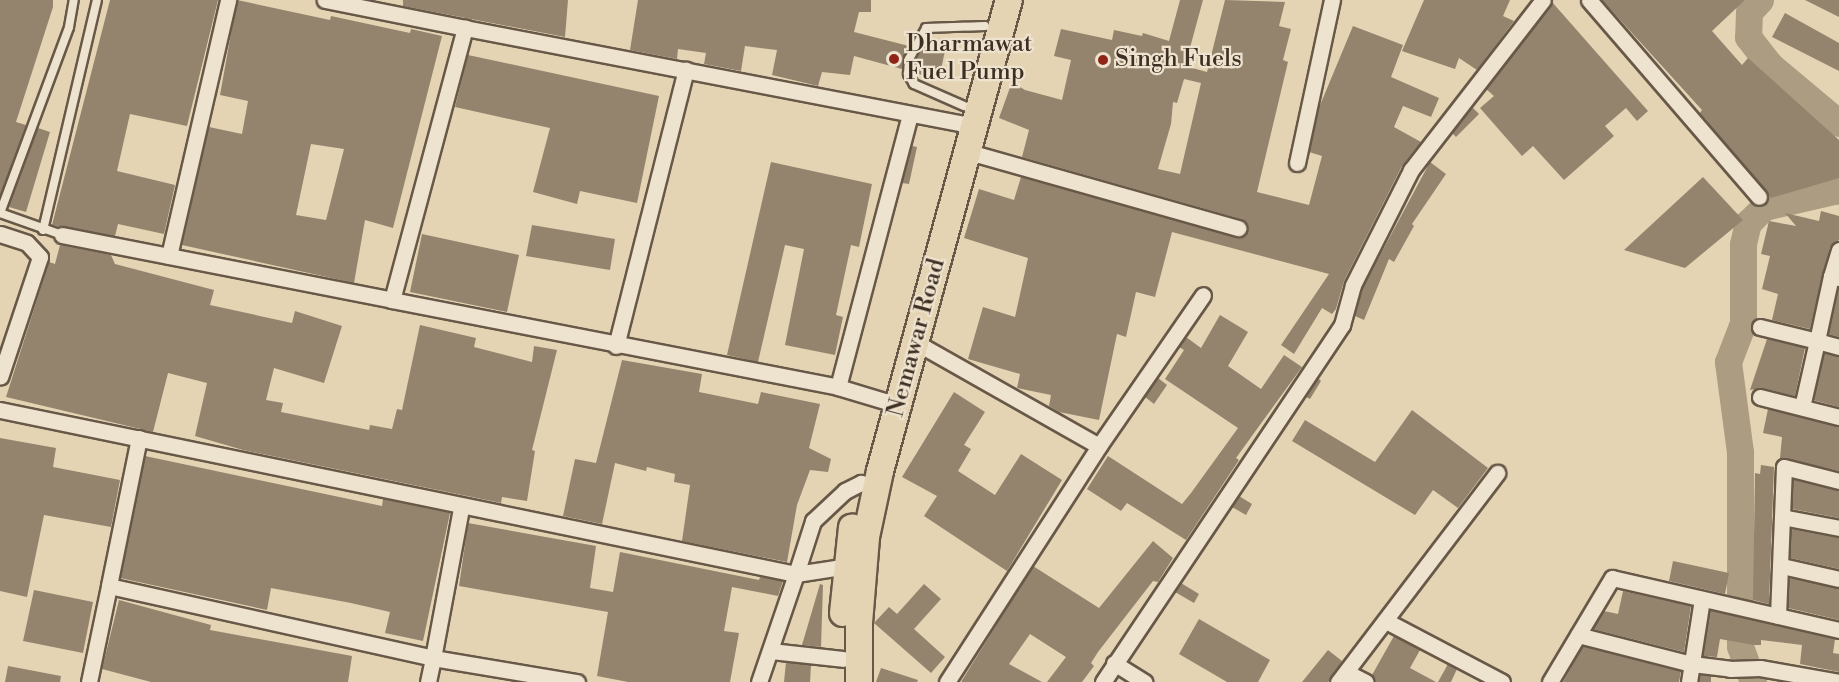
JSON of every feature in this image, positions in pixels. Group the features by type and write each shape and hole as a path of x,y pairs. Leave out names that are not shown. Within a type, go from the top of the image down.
{"highway":[{"name":"Nemawar Road","path":"843,671 855,565 869,484 966,119 991,0"},
{"name":"Nemawar Road","path":"891,401 915,342 969,152 966,119 1009,0"},
{"name":"Nemawar Road","path":"855,565 859,682"}],"street":[{"path":"169,256 228,0"},
{"path":"325,0 910,114 966,119"},
{"path":"1297,163 1332,0"},
{"path":"1103,682 1342,325 1353,285 1411,170 1543,0"},
{"path":"1589,0 1759,197"},
{"path":"392,300 465,28"},
{"path":"616,346 686,70"},
{"path":"838,387 910,114"},
{"path":"969,152 1238,228"},
{"path":"0,234 27,243 40,257 0,377"},
{"path":"62,236 616,346 838,387 891,401"},
{"path":"1802,407 1835,277 1839,250"},
{"path":"947,682 1099,446 1203,295"},
{"path":"1760,327 1839,347"},
{"path":"915,342 1099,446"},
{"path":"1760,397 1839,417"},
{"path":"0,410 461,508 518,514 796,574 855,565"},
{"path":"89,682 139,438"},
{"path":"1778,616 1782,566 1784,467 1839,481"},
{"path":"1366,682 1342,677 1497,473"},
{"path":"759,682 813,521 845,491 869,484"},
{"path":"428,682 461,508"},
{"path":"1782,517 1839,528"},
{"path":"1782,566 1839,579"},
{"path":"1550,682 1611,578 1839,630"},
{"path":"109,586 433,658 577,682"},
{"path":"1689,682 1702,598"},
{"path":"1386,621 1502,682"},
{"path":"1578,635 1692,664 1730,669 1760,668 1839,682"},
{"path":"771,651 843,671"},
{"path":"1114,663 1144,682"}],"lane":[{"path":"62,236 0,213 69,27 74,0"},
{"path":"43,230 97,0"},
{"path":"966,119 914,84 909,74 909,59 918,36 926,28 985,26"}],"building":[{"path":"0,0 53,0 53,7 16,122 26,125 0,196"},
{"path":"110,0 218,0 187,126 130,114 117,171 175,185 164,234 118,224 115,236 52,225"},
{"path":"237,0 330,20 331,16 410,33 411,29 442,36 393,228 365,220 354,283 182,245 209,127 242,134 248,101 220,95","holes":["311,144 344,149 326,220 296,215"]},
{"path":"403,0 568,0 565,37 403,6"},
{"path":"638,0 871,0 871,12 859,12 854,32 909,46 902,69 854,56 850,75 822,72 818,86 772,75 777,50 745,46 741,71 704,64 706,53 678,49 677,59 630,50"},
{"path":"1180,0 1203,0 1185,66 1207,72 1225,0 1285,2 1279,26 1291,29 1283,60 1288,62 1257,192 1309,205 1322,156 1309,152 1318,110 1353,26 1403,45 1391,77 1439,98 1431,117 1403,106 1394,127 1421,142 1402,166 1344,281 1336,309 1332,314 1322,308 1294,354 1281,345 1329,274 1172,232 1155,297 1136,292 1126,337 1117,334 1099,420 1059,412 1049,406 1051,395 1017,388 1020,374 968,359 983,307 1015,317 1028,258 964,238 979,189 1014,200 1021,177 1235,237 1245,235 1247,225 1241,219 1022,157 1029,130 999,118 1012,82 1025,90 1062,100 1071,60 1054,56 1061,29 1112,40 1114,30 1142,36 1143,33 1169,41","holes":["1184,79 1201,83 1180,174 1158,169 1171,124 1173,102 1177,103"]},
{"path":"1424,0 1510,0 1503,16 1514,21 1477,70 1459,58 1455,69 1402,51"},
{"path":"1602,0 1745,0 1712,31 1742,65 1748,58 1839,140 1839,178 1771,198 1700,113 1702,110"},
{"path":"1805,0 1839,0 1839,17"},
{"path":"1552,2 1648,111 1637,121 1626,108 1605,126 1614,136 1564,180 1533,146 1522,156 1480,108 1494,96 1486,89"},
{"path":"1785,13 1839,43 1839,71 1772,37"},
{"path":"925,42 946,46 939,79 914,73 915,61"},
{"path":"468,55 659,96 637,203 580,191 577,204 533,192 550,128 455,107"},
{"path":"1472,107 1479,114 1456,137 1452,133"},
{"path":"38,128 50,132 26,212 9,207"},
{"path":"912,146 917,147 909,184 902,183"},
{"path":"771,162 872,184 859,247 851,245 836,315 843,317 835,355 785,345 804,249 785,245 758,362 727,355"},
{"path":"1430,162 1446,174 1412,224 1414,226 1394,262 1389,259 1364,320 1355,316 1362,289"},
{"path":"1703,177 1743,220 1685,268 1624,250"},
{"path":"1821,211 1839,216 1839,240 1830,247 1810,329 1772,320 1778,294 1762,289 1770,256 1761,254 1769,221 1796,226 1785,213 1819,221"},
{"path":"532,225 615,239 610,270 526,256"},
{"path":"422,234 519,255 507,312 410,292"},
{"path":"60,245 111,255 115,264 214,290 210,305 292,323 295,311 342,326 324,383 274,368 266,400 283,403 281,412 369,430 370,425 392,429 397,409 402,410 420,325 476,338 474,347 532,362 534,346 557,350 532,450 535,451 527,501 502,497 501,503 243,450 195,436 207,383 168,373 153,432 6,397 49,262 55,264"},
{"path":"1839,287 1839,337 1828,334"},
{"path":"1220,315 1248,332 1228,366 1261,389 1284,355 1302,367 1236,458 1239,460 1186,540 1127,503 1121,511 1087,489 1108,456 1182,504 1191,493 1238,428 1165,379 1184,350 1179,347 1186,337 1201,348"},
{"path":"1767,339 1805,348 1795,396 1762,388 1750,390"},
{"path":"1824,353 1839,356 1839,407 1813,400"},
{"path":"622,360 702,374 699,392 758,404 761,392 820,404 809,448 831,459 828,472 810,470 797,505 787,562 682,541 690,485 674,482 675,474 647,467 646,471 615,463 602,524 563,516 575,459 596,463"},
{"path":"1158,378 1167,385 1154,404 1145,397"},
{"path":"1318,378 1321,381 1310,399 1306,397"},
{"path":"954,392 985,412 964,445 971,449 958,471 995,495 1021,454 1062,480 1007,571 924,516 937,496 902,477"},
{"path":"1768,409 1839,426 1839,471 1780,458 1782,437 1763,433"},
{"path":"1412,410 1488,468 1458,508 1433,490 1415,515 1292,441 1305,420 1375,462"},
{"path":"0,438 56,448 53,467 120,480 111,527 44,515 27,597 0,591"},
{"path":"145,456 382,506 383,499 450,513 423,641 385,633 390,612 351,603 271,588 267,610 120,578"},
{"path":"1761,465 1774,467 1769,604 1753,600 1755,473 1760,474"},
{"path":"1793,479 1839,490 1839,518 1792,509"},
{"path":"1239,496 1252,504 1246,515 1232,507"},
{"path":"468,523 596,546 590,588 613,592 620,552 759,580 760,577 783,581 778,596 732,587 724,631 739,633 730,682 628,682 597,676 608,612 459,586"},
{"path":"1791,529 1839,538 1839,569 1790,558"},
{"path":"1153,541 1173,558 1158,582 1153,581 1098,652 1091,663 1094,666 1082,682 1047,682 1066,657 1030,634 1009,664 1042,682 961,682 1033,566 1099,608"},
{"path":"1673,561 1729,573 1725,594 1669,581"},
{"path":"1789,578 1839,588 1839,620 1788,608"},
{"path":"1181,583 1199,594 1194,603 1175,592"},
{"path":"820,584 823,585 821,647 802,645"},
{"path":"924,584 941,599 914,629 945,657 931,673 874,623 889,607 897,614"},
{"path":"34,590 93,602 83,653 23,641"},
{"path":"1623,591 1691,606 1684,652 1593,629 1604,611 1618,614"},
{"path":"119,600 211,625 210,630 352,656 348,682 151,682 102,669"},
{"path":"1710,610 1835,639 1833,653 1839,654 1839,672 1800,664 1802,645 1761,640 1761,645 1754,645 1720,639 1717,657 1703,656"},
{"path":"1199,619 1270,660 1258,682 1227,682 1179,654"},
{"path":"1394,636 1420,650 1410,668 1436,682 1376,682 1372,675"},
{"path":"1583,646 1681,671 1679,682 1563,682"},
{"path":"1328,650 1342,661 1328,682 1302,682"},
{"path":"786,662 811,665 810,682 784,682"},
{"path":"1448,664 1457,669 1451,682 1438,682"},
{"path":"8,666 61,676 60,682 5,682"},
{"path":"881,668 918,680 917,682 876,682"},
{"path":"1700,675 1711,676 1711,682 1699,682"}],"waterway":[{"path":"1760,0 1749,12 1748,37 1771,66 1839,123"},
{"path":"1753,682 1740,646 1740,452 1728,362 1743,323 1743,244 1748,223 1764,207 1834,191 1839,186"}],"place":[{"name":"Dharmawat Fuel Pump","path":"894,59"},
{"name":"Singh Fuels","path":"1103,60"}]}
